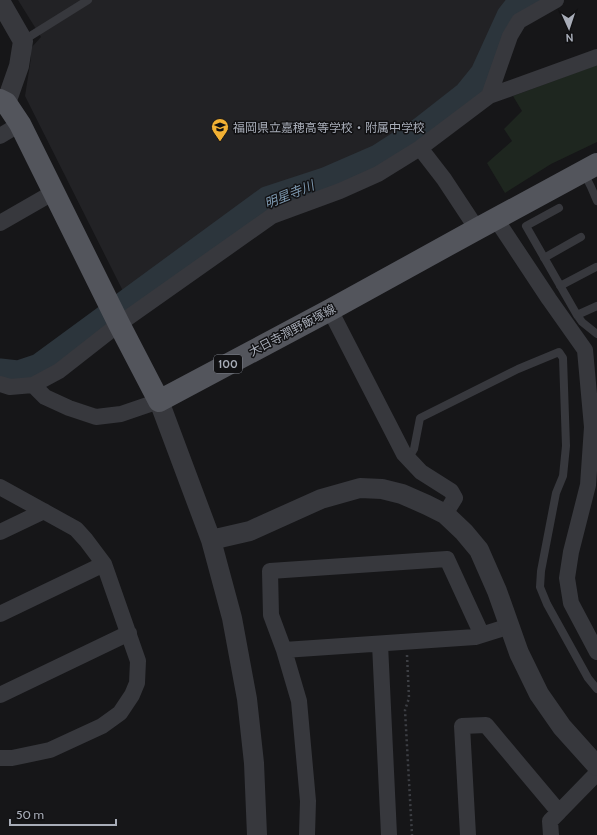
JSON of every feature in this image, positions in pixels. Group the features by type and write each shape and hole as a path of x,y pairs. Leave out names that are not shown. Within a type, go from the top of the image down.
{"main road":[{"path":"3,102 20,124 119,324 159,401"},
{"name":"大日寺潤野飯塚線","path":"159,401 330,310 590,168"}],"street":[{"path":"489,96 510,36 519,21 556,0"},
{"path":"0,1 23,41 19,66 3,102"},
{"path":"0,384 10,387 33,385 59,371 119,324 272,216 340,191 378,174 420,148 489,96 597,57"},
{"path":"0,136 20,124"},
{"path":"420,148 444,180 477,229"},
{"path":"0,223 54,192"},
{"path":"496,219 549,299 591,350 593,470 571,552 567,578 571,603 597,652"},
{"path":"330,310 404,454 421,472 451,491 455,498 445,514"},
{"path":"33,385 45,397 69,408 96,417 121,414 159,401 212,540 232,618 247,699 254,763 257,835"},
{"path":"0,487 76,529 86,540 104,564 138,661 137,682 132,694 120,713 102,726 50,750 12,758 0,758"},
{"path":"212,540 250,531 321,499 360,488 382,489 402,494 445,514 464,532 479,550 497,590 519,653 539,694 562,727 597,766"},
{"path":"0,532 44,511"},
{"path":"307,835 308,801 298,701 284,650 271,615 270,570 447,559 482,635"},
{"path":"0,614 104,564"},
{"path":"284,650 475,637 510,626"},
{"path":"0,695 129,633"},
{"path":"380,644 389,835"},
{"path":"468,835 462,726 486,725 559,812"},
{"path":"551,835 550,821 597,773"}],"lane":[{"path":"23,41 88,0"},
{"path":"590,168 591,187 597,201"},
{"path":"559,208 526,226 577,316 597,334"},
{"path":"544,258 581,237"},
{"path":"560,286 596,267"},
{"path":"577,316 597,306"},
{"path":"408,459 414,449 420,418 518,368 559,352 563,358 566,446 563,476 556,493 541,571 540,587 547,604 588,678 597,689"}],"path":[{"path":"406,650 409,698 405,710 412,835"}],"shaded area":[{"name":"福岡県立嘉穂高等学校・附属中学校","path":"18,0 522,0 513,5 506,13 480,69 464,92 409,132 377,152 331,172 266,196 126,297 25,96 31,58 31,48 41,37"},
{"path":"597,65 597,142 551,164 505,193 487,163 512,141 504,129 522,111 513,96"}],"waterway":[{"name":"明星寺川","path":"0,371 18,373 39,366 267,199 325,180 378,157 420,130 466,94 483,73 509,16 516,7 528,0"}],"place":[{"name":"福岡県立嘉穂高等学校・附属中学校","path":"220,142"}]}
